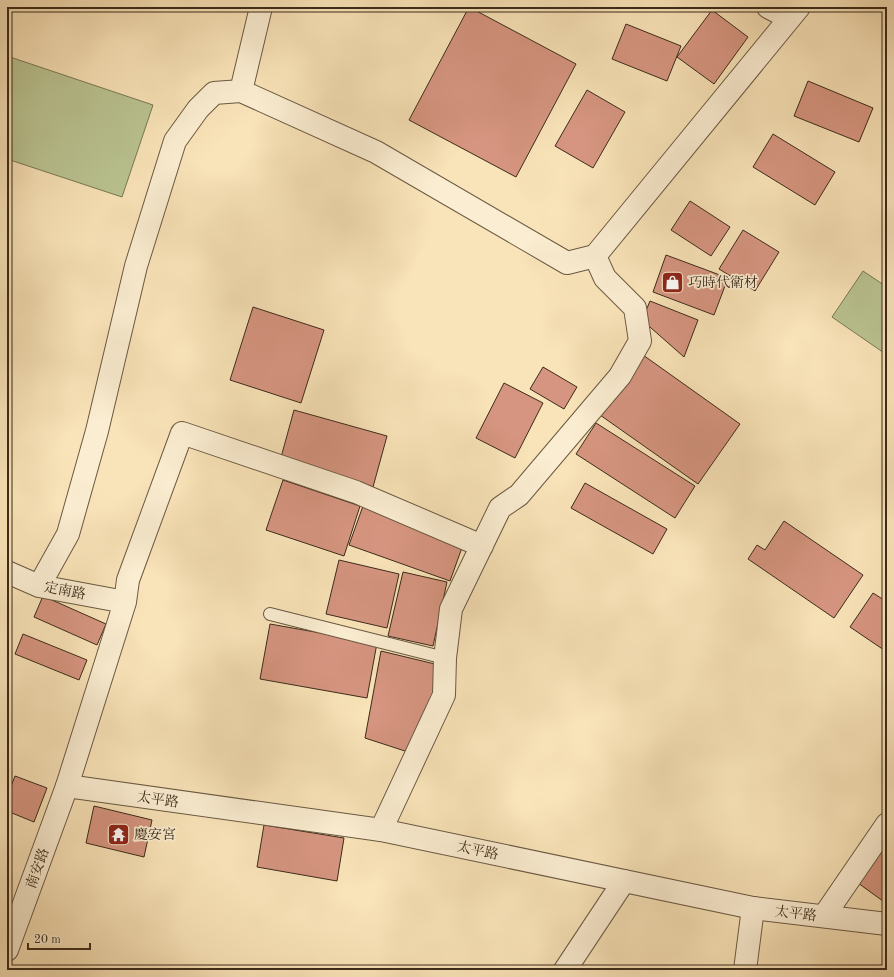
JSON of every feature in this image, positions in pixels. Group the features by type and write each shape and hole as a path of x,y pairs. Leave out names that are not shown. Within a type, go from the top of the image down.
{"street":[{"path":"241,91 261,7"},
{"path":"40,586 68,534 97,431 136,266 175,141 198,109 214,93 241,91 376,152 567,262 595,256 794,13 768,7"},
{"path":"381,830 444,695 445,658 451,609 500,508 518,495 620,376 640,340 635,308 605,278 595,256"},
{"name":"南安路","path":"7,950 67,786 125,602 128,580 182,433 356,492 482,546"},
{"name":"定南路","path":"7,572 40,586 125,602"},
{"name":"太平路","path":"67,786 381,830 753,908 887,924"},
{"path":"824,916 887,824"},
{"path":"565,970 624,881"},
{"path":"745,970 753,908"}],"lane":[{"path":"270,614 445,658"}],"green space":[{"path":"7,56 153,105 122,197 7,159"},
{"path":"863,271 887,287 887,355 832,317"}],"building":[{"path":"469,7 576,64 516,177 409,120"},
{"path":"712,10 748,37 714,84 677,57"},
{"path":"626,24 681,46 667,81 612,59"},
{"path":"808,81 873,108 859,142 794,116"},
{"path":"587,90 625,112 593,168 555,146"},
{"path":"773,134 835,172 815,205 753,167"},
{"path":"690,201 730,227 711,256 671,230"},
{"path":"743,230 779,252 755,291 719,269"},
{"path":"666,255 728,278 714,315 653,292"},
{"path":"650,301 698,320 684,357 642,320"},
{"path":"253,307 324,330 301,403 230,380"},
{"path":"643,355 740,424 698,484 600,415"},
{"path":"543,367 577,387 564,409 530,389"},
{"path":"504,383 543,403 515,458 476,438"},
{"path":"294,410 387,436 373,487 280,461"},
{"path":"596,423 695,486 675,518 576,454"},
{"path":"283,480 360,506 344,556 266,530"},
{"path":"585,483 667,529 653,554 571,508"},
{"path":"363,506 464,542 450,581 349,545"},
{"path":"784,521 863,575 834,618 748,559 757,545 765,550"},
{"path":"339,560 399,574 387,628 326,614"},
{"path":"403,572 447,582 433,646 388,636"},
{"path":"873,593 884,600 887,596 887,645 884,650 850,627"},
{"path":"43,596 106,624 97,645 34,617"},
{"path":"270,624 377,643 367,698 260,679"},
{"path":"23,634 87,660 79,680 15,654"},
{"path":"381,651 439,665 439,693 408,752 365,738"},
{"path":"15,776 47,788 34,822 7,811 7,797"},
{"name":"慶安宮","path":"94,806 152,820 144,857 86,843"},
{"path":"264,825 344,838 337,881 257,867"},
{"path":"887,843 887,904 858,883"}],"place":[{"name":"巧時代衛材","path":"672,282"},
{"name":"慶安宮","path":"118,834"}]}
